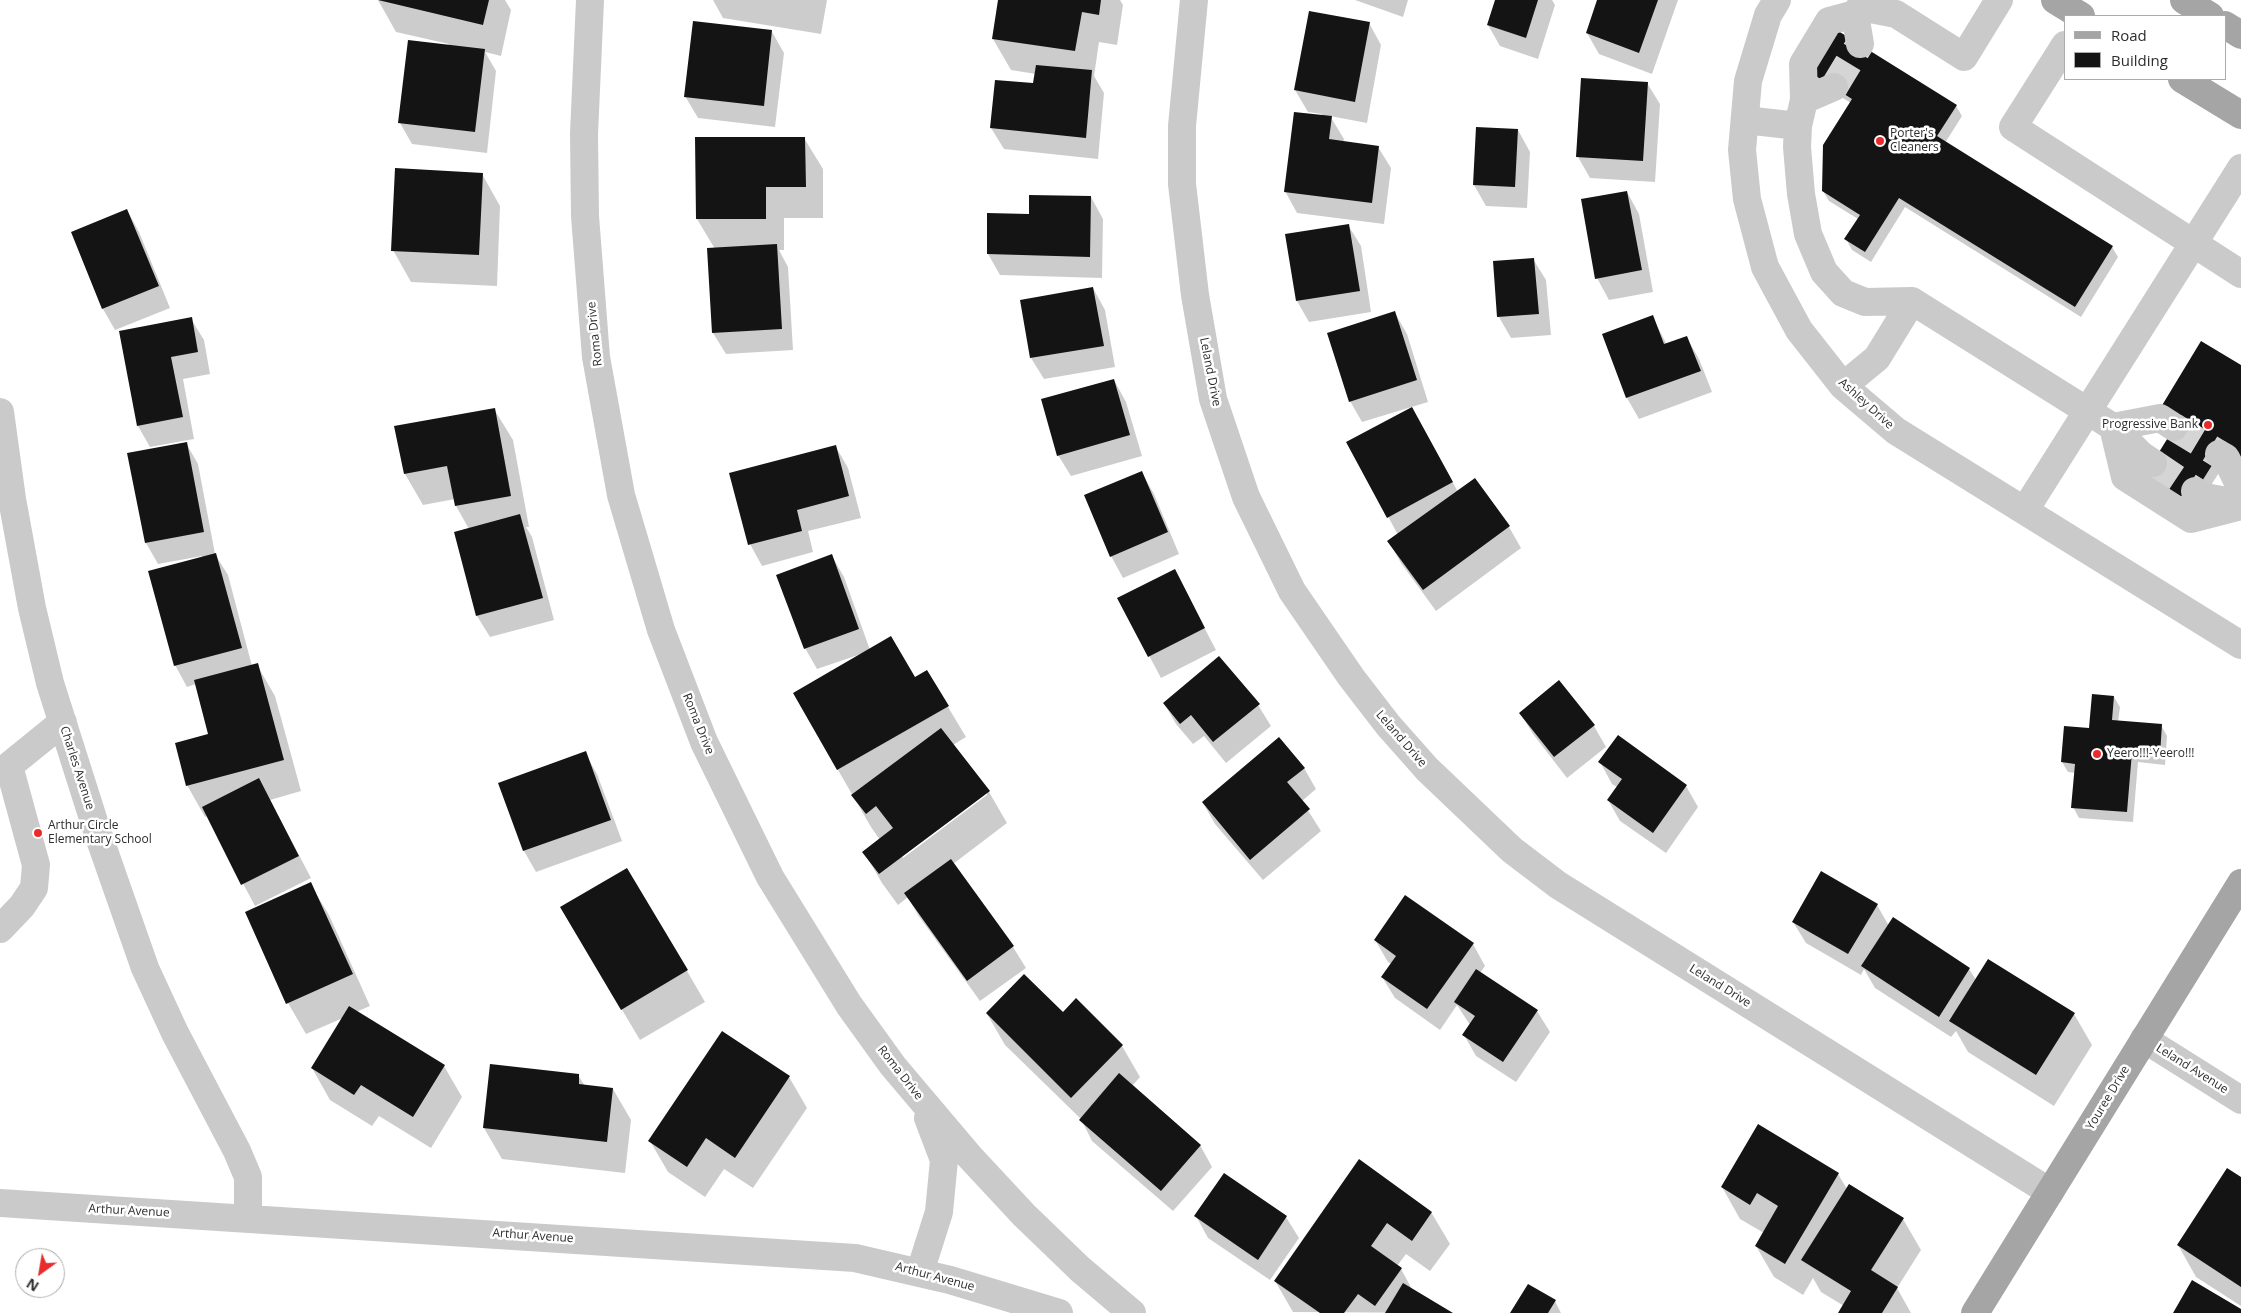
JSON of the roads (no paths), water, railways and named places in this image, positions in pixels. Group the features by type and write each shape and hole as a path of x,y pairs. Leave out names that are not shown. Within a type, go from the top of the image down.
{"main road":[{"path":"2055,0 2079,15"},
{"path":"2184,0 2208,15"},
{"path":"2226,26 2241,35"},
{"path":"2184,80 2241,116"},
{"name":"Youree Drive","path":"1981,1311 2050,1192 2241,883"}],"street":[{"name":"Roma Drive","path":"590,0 584,134 585,216 596,357 622,495 659,621 704,742 770,877 849,1005 893,1066 1024,1215 1080,1269 1132,1313"},
{"name":"Leland Drive","path":"1194,0 1182,126 1182,184 1195,295 1213,399 1246,497 1288,582 1351,677 1388,725 1427,769 1512,850 1558,886 2050,1192"},
{"name":"Ashley Drive","path":"1777,0 1768,15 1748,81 1742,150 1747,199 1765,267 1799,330 1843,386 1896,431 2241,645"},
{"path":"1999,0 1964,57 1900,7 1855,7 1829,21 1803,64 1804,100 1798,126 1797,147 1801,194 1808,234 1824,272 1842,293 1865,302 1912,301 2088,410 2113,427 2140,455 2164,444 2160,418 2113,427"},
{"path":"1855,7 1860,44"},
{"path":"2064,47 2013,127 2241,274"},
{"path":"1804,100 1834,87"},
{"path":"1745,120 1798,126"},
{"path":"2025,510 2241,168"},
{"path":"1843,386 1878,358 1912,301"},
{"name":"Charles Avenue","path":"0,412 12,499 32,608 50,683 145,968 175,1033 237,1151 248,1177 248,1218"},
{"path":"2113,427 2125,477 2191,518 2241,505"},
{"path":"2241,489 2226,458 2208,471 2205,497 2241,505"},
{"path":"2208,471 2219,474 2241,497"},
{"path":"0,929 22,906 34,888 36,865 4,769 63,722"},
{"name":"Leland Avenue","path":"2144,1039 2241,1100"},
{"path":"920,1272 938,1212 944,1160 922,1100"},
{"name":"Arthur Avenue","path":"0,1203 855,1258 920,1272 1058,1313"}],"tunnel":[{"path":"1834,87 1860,44"},
{"path":"2174,427 2219,454"},
{"path":"2153,463 2195,491"}],"place":[{"name":"Porter's Cleaners","path":"1880,141"},
{"name":"Progressive Bank","path":"2208,425"},
{"name":"Yeero!!!-Yeero!!!","path":"2097,754"},
{"name":"Arthur Circle Elementary School","path":"38,833"}]}
